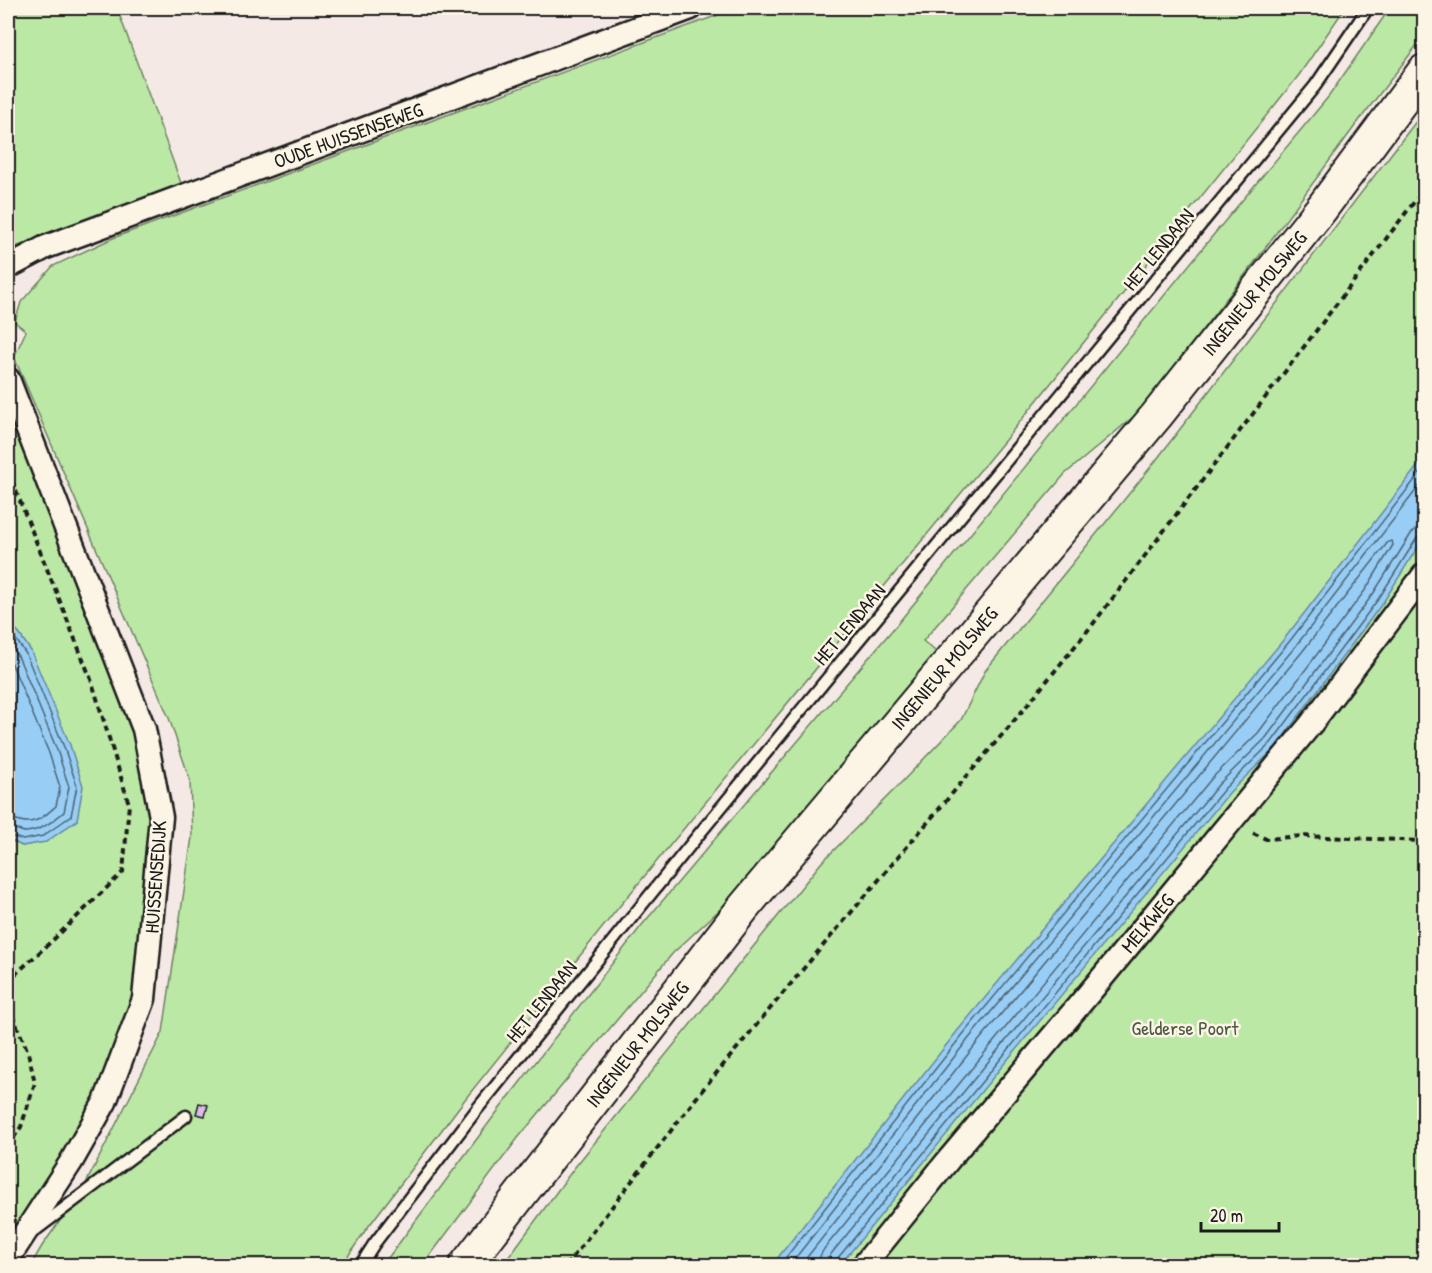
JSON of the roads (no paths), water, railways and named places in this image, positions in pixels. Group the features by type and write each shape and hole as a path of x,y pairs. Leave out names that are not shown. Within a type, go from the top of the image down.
{"main road":[{"name":"INGENIEUR MOLSWEG","path":"465,1266 744,907 1157,415 1322,208 1425,71"}],"street":[{"name":"OUDE HUISSENSEWEG","path":"8,267 46,247 691,8"},
{"name":"HUISSENSEDIJK","path":"8,379 144,729 161,817 144,999 105,1102 71,1162 13,1251"},
{"name":"MELKWEG","path":"863,1266 942,1167 1230,824 1311,724 1425,575"}],"lane":[{"name":"HET LENDAAN","path":"360,1266 374,1244 478,1108 632,916 1315,86 1368,8"},
{"path":"13,1251 186,1116"}],"water":[{"path":"1424,458 1424,537 1384,601 1275,748 1230,792 840,1265 772,1265 959,1029 1285,638"},
{"path":"8,618 31,651 70,745 83,786 77,820 46,842 22,846 8,839"}],"park label":[{"name":"Gelderse Poort","path":"1185,1027"}]}
